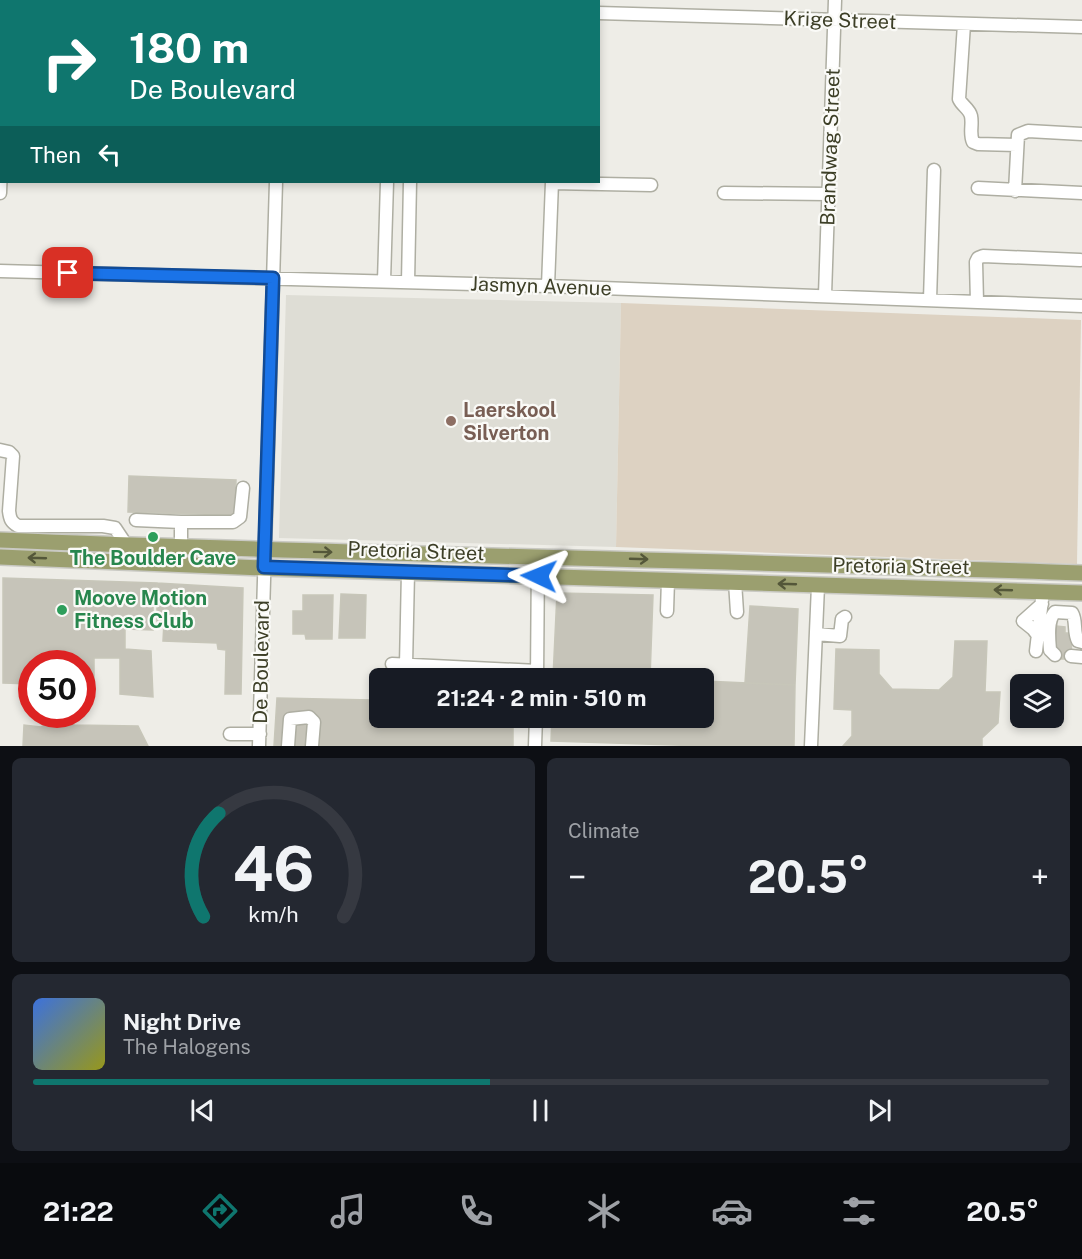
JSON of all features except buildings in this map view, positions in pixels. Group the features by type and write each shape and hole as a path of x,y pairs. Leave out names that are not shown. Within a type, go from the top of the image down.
{"main road":[{"name":"Pretoria Street","path":"0,540 265,551 538,556 1082,573"},
{"name":"Pretoria Street","path":"0,557 735,582 1042,598 1082,593"},
{"path":"575,557 593,568 722,574 732,578 735,582"}],"street":[{"name":"Brandwag Street","path":"825,295 835,0"},
{"name":"Krige Street","path":"600,13 1082,27"},
{"path":"964,24 959,99 961,104 966,106 971,117 970,137 978,144 1017,145"},
{"path":"1015,191 1018,135 1028,131 1082,134"},
{"path":"930,300 934,170"},
{"name":"De Boulevard","path":"259,740 276,183"},
{"path":"384,281 387,183"},
{"path":"408,282 410,183"},
{"path":"548,286 552,183"},
{"path":"585,183 651,185"},
{"path":"978,188 1082,193"},
{"path":"724,193 828,194"},
{"path":"977,302 976,262 978,258 983,256 1080,260"},
{"name":"Jasmyn Avenue","path":"0,271 548,286 1082,306"},
{"path":"0,450 9,452 13,456 10,520 18,526 116,528 127,546"},
{"path":"136,520 233,522 240,517 243,488"},
{"path":"181,522 181,547"},
{"path":"537,668 538,556"},
{"path":"406,665 408,572"},
{"path":"667,611 668,580"},
{"path":"735,582 737,612"},
{"path":"812,746 818,586"},
{"path":"1036,651 1042,598"},
{"path":"1055,655 1050,650 1050,617 1055,612 1072,613 1076,637 1082,642"},
{"path":"816,634 840,636 842,619 845,617"},
{"path":"392,664 445,668"},
{"path":"288,746 290,719 309,717 314,722 312,746"},
{"path":"535,746 536,728"},
{"path":"230,734 259,740"}],"shaded area":[{"name":"Laerskool Silverton","path":"286,295 621,303 616,547 279,538"},
{"path":"621,303 1081,320 1077,564 616,547"}],"place":[{"name":"Laerskool Silverton","path":"451,421"},
{"name":"The Boulder Cave","path":"153,537"},
{"name":"Moove Motion Fitness Club","path":"62,610"}],"route":[{"path":"68,273 273,278 264,567 539,576"}]}
